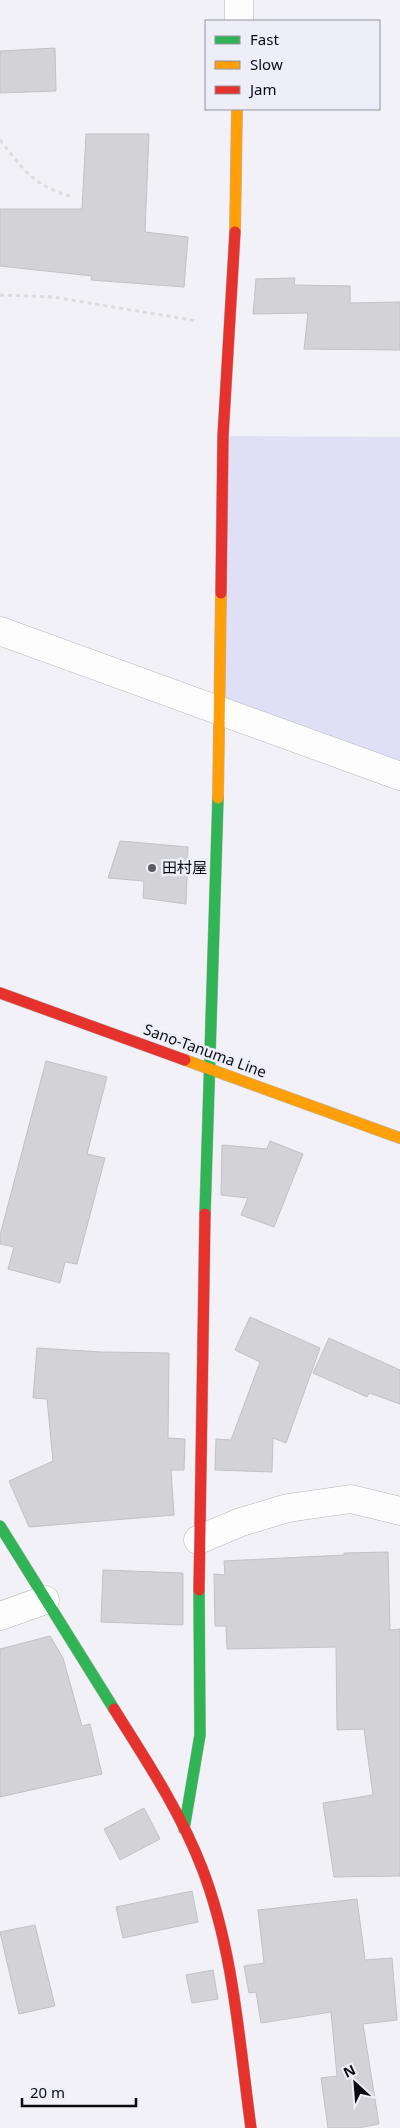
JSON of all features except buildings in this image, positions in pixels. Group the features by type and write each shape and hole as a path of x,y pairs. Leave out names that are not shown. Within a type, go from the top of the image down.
{"street":[{"path":"239,0 239,20"},
{"path":"184,1829 200,1735 198,1540 208,1067 212,1022 220,710 223,436 235,230 237,110"},
{"path":"0,631 400,776"},
{"name":"Sano-Tanuma Line","path":"0,993 400,1138"},
{"path":"198,1540 241,1522 288,1508 351,1499 400,1511"},
{"path":"0,1526 145,1758 184,1829 202,1868 218,1918 232,1993 251,2128"},
{"path":"0,1616 45,1600"}],"path":[{"path":"0,140 28,175 51,191 73,197"},
{"path":"0,295 53,297 229,327"}],"shaded area":[{"path":"223,436 400,437 400,776 220,710"}],"traffic: fast":[{"path":"205,1214 218,798"},
{"path":"0,1526 114,1709"},
{"path":"184,1829 200,1735 199,1590"}],"traffic: slow":[{"path":"235,232 237,110"},
{"path":"218,798 221,593"},
{"path":"185,1060 400,1138"}],"traffic: jam":[{"path":"221,593 223,436 235,232"},
{"path":"0,993 185,1060"},
{"path":"199,1590 205,1214"},
{"path":"114,1709 162,1786 183,1826 202,1868 213,1899 234,1996 251,2128"}],"place":[{"name":"田村屋","path":"152,868"}]}
